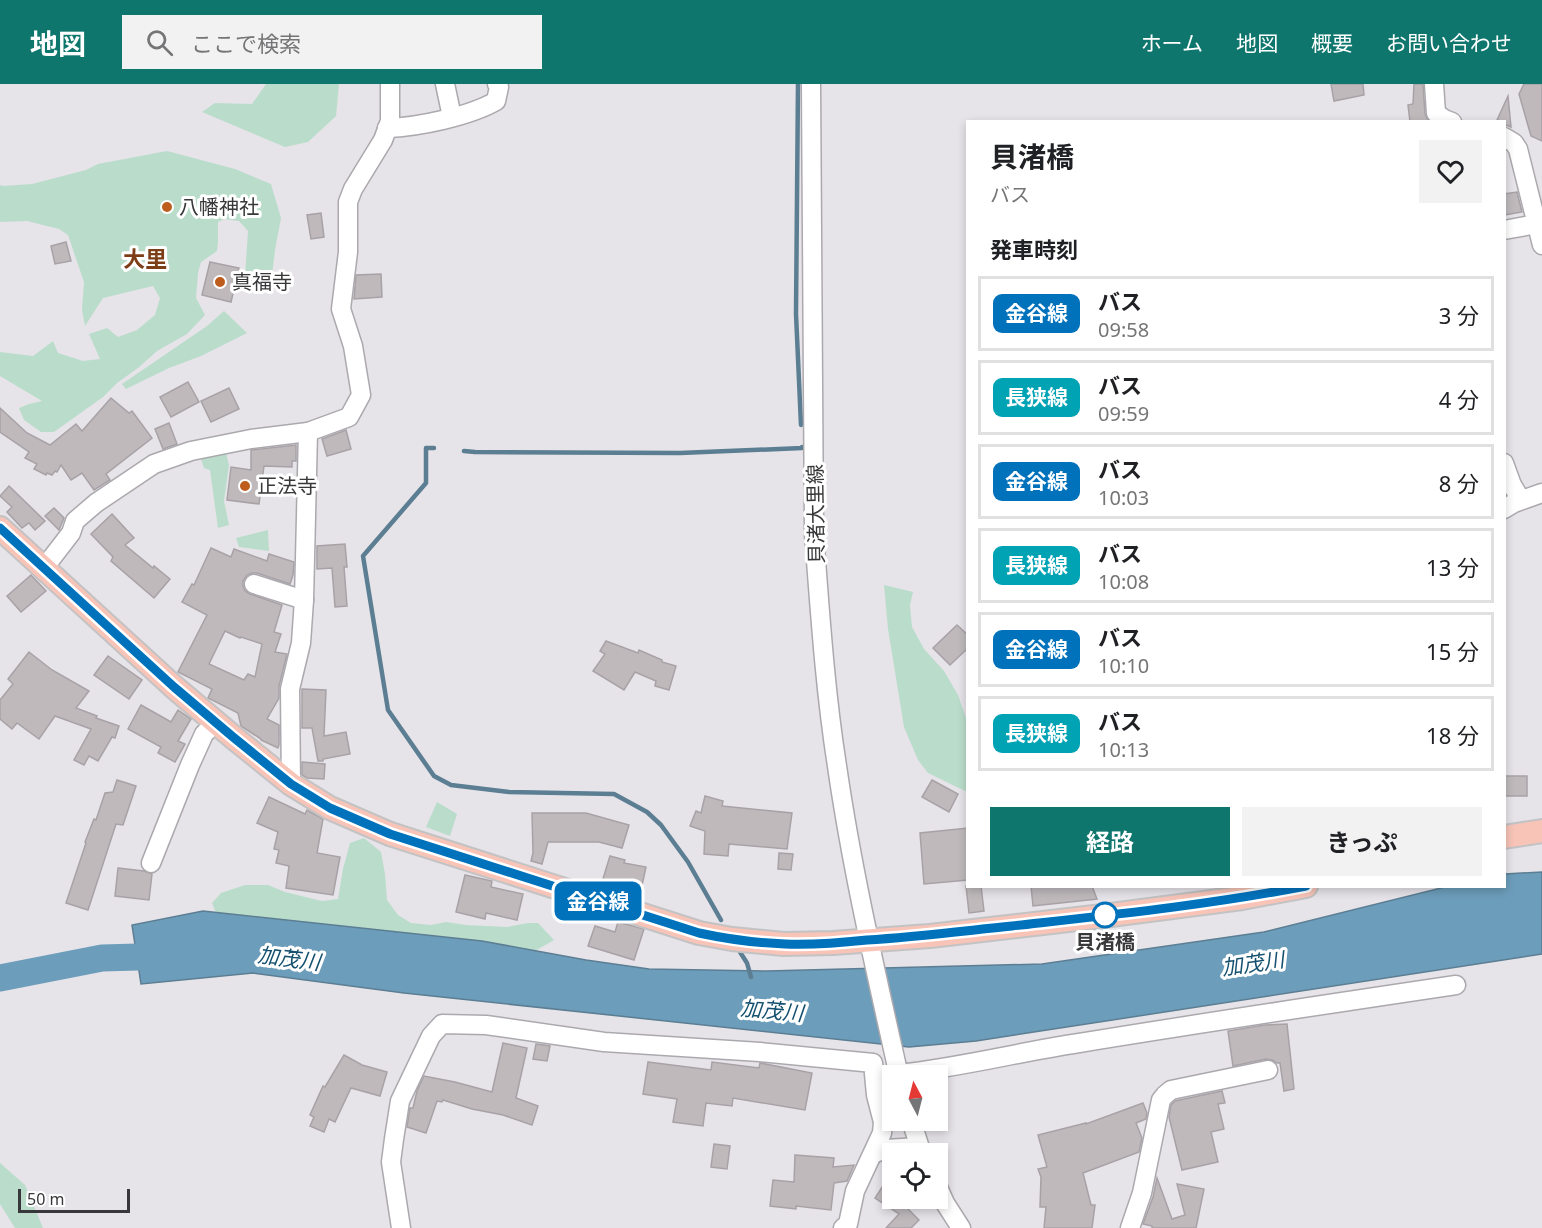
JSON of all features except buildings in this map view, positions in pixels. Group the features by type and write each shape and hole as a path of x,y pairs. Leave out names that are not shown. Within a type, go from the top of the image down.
{"main road":[{"path":"0,528 174,687 242,745 291,784 330,808 390,834 699,933 732,939 871,950 930,936 1201,904 1295,888"},
{"path":"1506,837 1542,831"}],"street":[{"path":"44,568 71,533 75,521 154,464 201,449 251,439 308,432 350,417 361,395 353,346 341,309 348,252 348,202 353,189 383,140 390,121 390,84"},
{"path":"445,84 452,117"},
{"path":"387,128 422,124 483,109 496,101 499,87 497,84"},
{"name":"貝渚大里線","path":"811,84 814,534 817,581 836,764 871,950"},
{"path":"1434,84 1436,113 1447,120"},
{"path":"1506,138 1518,149 1542,245"},
{"path":"1506,230 1537,224"},
{"path":"291,784 290,689 301,643 308,432"},
{"path":"1506,468 1521,500"},
{"path":"1506,508 1542,493"},
{"path":"254,584 304,600"},
{"path":"151,863 204,734 216,722"},
{"path":"871,950 896,1065"},
{"path":"948,1067 1194,1024 1456,985"},
{"path":"401,1228 391,1162 400,1101 431,1036 442,1024 486,1025 604,1042 760,1052 873,1063 876,1095 883,1122 882,1133 855,1191 848,1224 843,1228"},
{"path":"1130,1228 1142,1193 1161,1100 1165,1095 1171,1090 1268,1070"},
{"path":"873,1154 882,1150"},
{"path":"948,1208 961,1228"}],"green space":[{"path":"266,84 339,84 336,116 308,142 285,147 202,112 215,103 252,104"},
{"path":"167,151 235,169 271,184 281,218 272,275 262,289 250,291 245,276 248,231 239,221 224,219 218,222 217,251 201,262 198,273 196,298 205,315 187,334 157,351 103,397 54,432 41,432 24,420 19,408 42,401 0,376 0,352 33,356 53,341 58,353 83,361 100,359 89,334 107,328 118,337 137,330 155,315 160,298 153,286 103,298 85,326 82,310 84,282 68,235 59,229 27,221 0,222 0,185 32,184 86,170 98,164"},
{"path":"224,311 247,333 126,389 122,384 207,326"},
{"path":"225,449 229,465 224,501 229,525 218,528 210,470 204,468 199,453"},
{"path":"268,530 269,551 239,547 236,538"},
{"path":"884,585 913,592 910,605 912,627 924,649 944,671 958,695 966,718 965,791 928,773 918,760 904,727 888,629"},
{"path":"437,802 457,814 450,836 426,827"},
{"path":"364,838 381,852 387,900 398,915 411,923 431,925 446,922 507,927 538,923 554,940 526,956 225,934 212,903 221,893 245,885 268,885 285,892 322,901 338,899 350,843"},
{"path":"0,1163 25,1185 43,1228 15,1228 0,1204"}],"water":[{"path":"1542,872 1542,954 976,1041 909,1047 404,993 253,973 141,984 132,925 203,911 482,941 649,969 767,971 1042,964 1264,932 1441,888 1506,888 1506,874"}],"waterway":[{"path":"798,84 796,314 801,425"},
{"path":"464,451 680,453 802,447"},
{"path":"434,448 426,448 426,483 363,556 388,710 434,776 451,785 509,792 614,794 647,812 661,825 688,862 721,920"},
{"path":"740,952 747,963 751,977"},
{"name":"加茂川","path":"0,978 102,958 174,956"}],"bus line":[{"name":"金谷線","path":"0,528 174,687 269,767 310,797 344,815 390,834 699,933 772,944 798,945 930,936 1227,900 1295,888"}],"place":[{"name":"八幡神社","path":"167,207"},
{"name":"真福寺","path":"220,282"},
{"name":"正法寺","path":"245,486"},
{"name":"貝渚橋","path":"1105,915"}],"district":[{"name":"大里","path":"145,259"}]}
